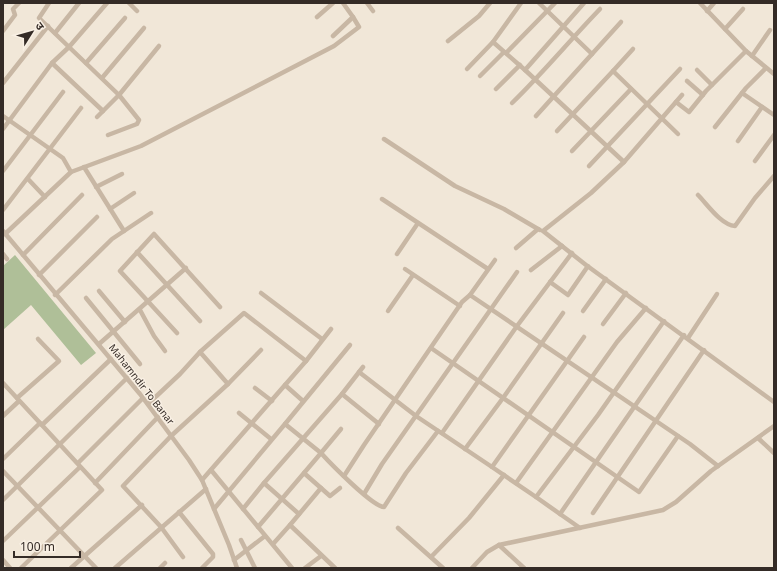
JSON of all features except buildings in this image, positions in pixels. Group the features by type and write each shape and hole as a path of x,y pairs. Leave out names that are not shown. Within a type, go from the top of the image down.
{"street":[{"path":"3,31 15,15 13,9 19,3"},
{"path":"49,3 39,18 119,95 140,121 137,124 108,135"},
{"path":"55,33 79,3"},
{"path":"3,129 52,63 69,47 107,3"},
{"path":"129,3 137,11"},
{"path":"317,17 333,3"},
{"path":"4,233 72,172 141,146 334,46 360,27 343,3"},
{"path":"367,3 373,11"},
{"path":"448,40 479,16 490,3"},
{"path":"467,69 493,42 522,3"},
{"path":"539,3 592,54"},
{"path":"480,76 555,3"},
{"path":"525,70 584,3"},
{"path":"700,3 746,51 774,74"},
{"path":"707,11 714,3"},
{"path":"512,103 536,80 574,36 600,9"},
{"path":"725,29 743,9"},
{"path":"333,36 353,17"},
{"path":"86,63 125,18"},
{"path":"536,116 621,22"},
{"path":"3,83 48,26"},
{"path":"102,78 144,28"},
{"path":"752,56 770,30"},
{"path":"493,42 520,65 624,162"},
{"path":"97,117 119,95 159,46"},
{"path":"557,131 633,49"},
{"path":"676,102 689,112 712,85 746,51"},
{"path":"52,63 103,111"},
{"path":"496,90 520,65"},
{"path":"715,127 742,92 766,68"},
{"path":"589,166 680,69"},
{"path":"697,70 712,85"},
{"path":"613,71 678,134"},
{"path":"687,81 703,95"},
{"path":"572,151 631,88"},
{"path":"3,171 63,92"},
{"path":"742,92 774,115"},
{"path":"516,248 591,192 624,162 682,95"},
{"path":"738,141 762,107"},
{"path":"3,210 51,150 81,108"},
{"path":"3,116 63,158 72,172"},
{"path":"755,161 774,135"},
{"path":"384,139 455,186 504,209 540,230 774,402"},
{"path":"84,167 124,231"},
{"path":"96,187 122,174"},
{"path":"698,195 719,217 735,226 755,198 774,176"},
{"path":"28,179 45,197"},
{"path":"110,209 134,193"},
{"path":"23,255 82,195"},
{"path":"382,199 488,269"},
{"path":"55,295 112,239 151,213"},
{"path":"39,275 97,217"},
{"path":"398,254 418,223"},
{"name":"Mahamndir To Banar","path":"4,233 148,404 202,480 237,568"},
{"path":"177,333 120,271 154,234 220,307"},
{"path":"531,270 562,246"},
{"path":"138,252 200,321"},
{"path":"285,424 321,453 378,506 386,506 406,472 440,432 516,326 572,253"},
{"path":"3,254 7,259"},
{"path":"344,476 460,306 470,295 495,260"},
{"path":"550,282 568,295 588,266"},
{"path":"99,344 140,310 186,268"},
{"path":"405,269 460,306"},
{"path":"364,494 382,464 492,310 517,272"},
{"path":"388,311 413,274"},
{"path":"583,310 606,279"},
{"path":"99,291 125,322"},
{"path":"261,293 322,340"},
{"path":"603,324 626,293"},
{"path":"560,514 634,408 717,294"},
{"path":"470,295 542,343 634,408 678,436 718,466"},
{"path":"86,298 140,364"},
{"path":"516,484 591,378 646,308"},
{"path":"140,310 154,336 165,350"},
{"path":"148,404 180,374 200,352 244,313 306,360"},
{"path":"465,449 563,313"},
{"path":"536,497 614,394 664,321"},
{"path":"202,480 272,401 330,329"},
{"path":"492,467 584,337"},
{"path":"3,416 59,361 38,339"},
{"path":"214,509 350,345"},
{"path":"431,348 639,492 678,436"},
{"path":"183,557 161,527 123,486 171,436 228,384 261,350"},
{"path":"593,513 704,350"},
{"path":"200,352 228,384"},
{"path":"3,459 111,359"},
{"path":"243,509 264,483 304,439 363,367"},
{"path":"359,372 416,416 580,528"},
{"path":"3,500 126,378"},
{"path":"3,383 102,490 21,568"},
{"path":"285,385 303,401"},
{"path":"255,388 272,401"},
{"path":"342,394 379,424"},
{"path":"3,541 38,508 143,398"},
{"path":"238,413 272,440"},
{"path":"95,483 158,417"},
{"path":"472,568 487,552 498,546 663,510 676,502 718,466 774,426"},
{"path":"258,527 341,429"},
{"path":"758,438 774,453"},
{"path":"211,470 292,568"},
{"path":"3,471 96,568"},
{"path":"304,473 330,496 340,488"},
{"path":"431,557 469,518 504,475"},
{"path":"264,483 281,500 299,514"},
{"path":"273,544 321,488"},
{"path":"115,568 206,489"},
{"path":"71,568 142,505"},
{"path":"179,512 213,554 202,568"},
{"path":"290,525 335,568"},
{"path":"398,528 443,568"},
{"path":"234,560 266,536"},
{"path":"241,540 255,568"},
{"path":"498,546 524,568"},
{"path":"305,568 321,556"},
{"path":"3,560 10,568"},
{"path":"160,568 165,563"}],"green space":[{"path":"15,255 96,353 81,365 31,305 3,330 3,266"}]}
